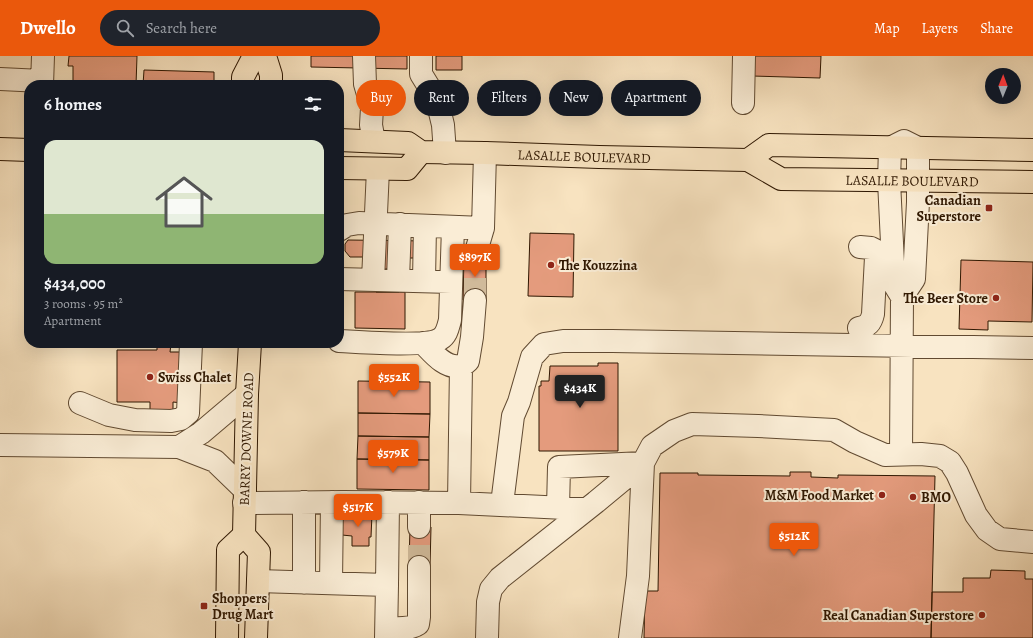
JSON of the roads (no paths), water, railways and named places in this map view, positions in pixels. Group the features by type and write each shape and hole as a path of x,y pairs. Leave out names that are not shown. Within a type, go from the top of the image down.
{"main road":[{"path":"243,80 243,77 254,56"},
{"path":"265,56 271,75 271,80"},
{"name":"LASALLE BOULEVARD","path":"344,140 408,142 422,152 748,160 781,179 1033,182"},
{"path":"748,160 769,145 1033,150"},
{"path":"0,149 24,150"},
{"path":"344,170 407,170 422,152"},
{"name":"BARRY DOWNE ROAD","path":"244,535 247,394 250,348"},
{"path":"227,638 228,550 244,535 259,552 256,638"}],"lane":[{"path":"42,80 43,56"},
{"path":"364,56 365,84 372,108 374,141"},
{"path":"421,56 421,74 437,100 443,125 445,153"},
{"path":"743,102 744,56"},
{"path":"0,79 24,81"},
{"path":"890,148 889,180 894,284 902,297"},
{"path":"901,454 902,297 914,279 918,202 918,148"},
{"path":"475,255 483,228 485,153"},
{"path":"373,280 378,169"},
{"path":"344,227 359,223 483,228"},
{"path":"398,280 400,224"},
{"path":"424,282 425,226"},
{"path":"344,341 423,343 440,340 446,333 450,320 453,227"},
{"path":"859,328 866,326 871,322 873,314 876,257 875,250 860,247"},
{"path":"344,278 451,282"},
{"path":"423,343 442,362 453,366 461,366 468,361 471,351 475,300"},
{"path":"502,504 513,416 519,402 532,357 544,344 563,341 619,341 1033,348"},
{"path":"80,403 110,415 135,420 171,421 181,418 188,413 191,348"},
{"path":"459,503 461,366"},
{"path":"179,447 202,432 247,394"},
{"path":"487,638 488,602 491,589 500,578 643,463 652,446 674,431 692,424 834,430 878,453 885,455 921,454 940,456 950,462 957,473 976,515 987,530 1000,539 1033,542"},
{"path":"0,445 179,447 215,461 244,496 304,502 502,504 586,510"},
{"path":"558,508 558,468 643,463"},
{"path":"630,638 638,576 643,463"},
{"path":"304,502 304,583"},
{"path":"331,583 332,502"},
{"path":"388,502 386,633 397,628 414,627 418,624 419,567"},
{"path":"419,502 419,527"},
{"path":"258,582 387,585"}],"tunnel":[{"path":"475,255 475,300"},
{"path":"419,527 419,567"}],"place":[{"name":"Canadian Superstore","path":"989,208"},
{"name":"The Kouzzina","path":"551,265"},
{"name":"The Beer Store","path":"996,298"},
{"name":"Swiss Chalet","path":"150,377"},
{"name":"M&M Food Market","path":"882,495"},
{"name":"BMO","path":"913,497"},
{"name":"Shoppers Drug Mart","path":"204,606"},
{"name":"Real Canadian Superstore","path":"982,615"}]}
